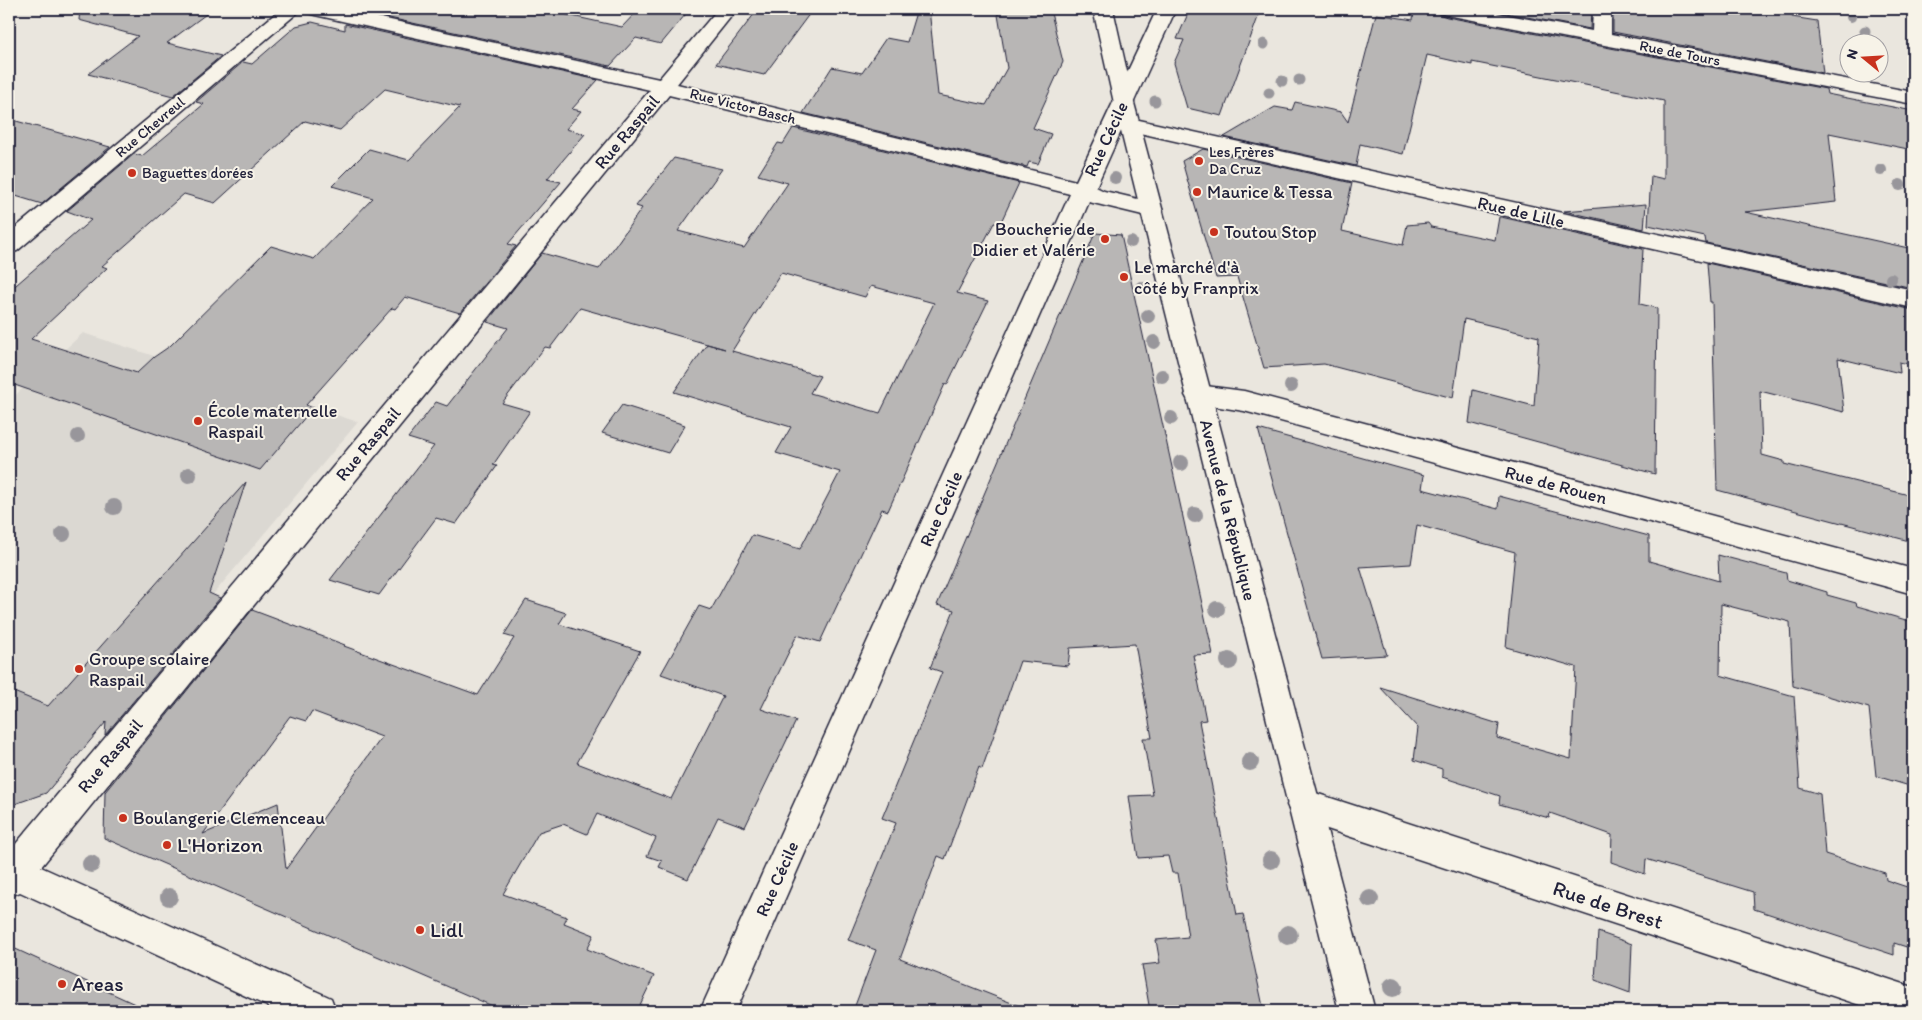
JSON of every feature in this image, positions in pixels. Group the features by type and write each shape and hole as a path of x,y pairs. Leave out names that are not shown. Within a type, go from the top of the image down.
{"street":[{"name":"Rue Chevreul","path":"9,245 292,9"},
{"name":"Rue Victor Basch","path":"314,9 664,87 1083,190 1098,197 1151,209"},
{"name":"Rue Raspail","path":"11,874 728,9"},
{"name":"Avenue de la République","path":"1103,9 1127,114 1198,396 1357,1011"},
{"name":"Rue Cécile","path":"718,1011 1083,190 1127,114 1167,9"},
{"name":"Rue de Tours","path":"1447,9 1913,98"},
{"path":"1600,38 1602,9"},
{"name":"Rue de Lille","path":"1127,114 1913,299"},
{"name":"Rue de Rouen","path":"1198,396 1254,404 1913,582"},
{"name":"Rue de Brest","path":"1303,805 1913,1004"},
{"path":"11,874 318,1011"}],"shaded area":[{"name":"Groupe scolaire Raspail","path":"83,333 358,422 46,793 20,802 9,798 9,401"}],"building":[{"path":"80,9 213,9 167,43 221,56 173,96 88,74 138,36 79,20"},
{"path":"348,9 540,9 622,27 639,9 690,9 661,44 636,38 610,66"},
{"path":"758,9 813,9 764,75 716,64"},
{"path":"917,9 929,9 938,95 986,105 1007,68 997,9 1050,9 1063,62 1033,128 1051,134 1038,164 1029,162 1027,167 803,113 832,67 862,73 886,38 907,42"},
{"path":"1190,9 1261,9 1222,116 1187,108 1174,63 1184,40 1177,39"},
{"path":"1414,9 1435,9 1438,14 1447,17 1826,89 1827,94 1913,111 1913,150 1829,133 1836,202 1745,212 1913,249 1913,288 1706,243 1705,237 1648,225 1651,176 1664,179 1664,101 1472,62 1472,65 1427,55 1403,154 1360,144 1356,166 1224,137 1275,107 1292,110 1295,102 1341,112 1348,122 1376,14 1413,20"},
{"path":"1485,9 1591,9 1590,29"},
{"path":"1613,9 1791,9 1792,17 1817,21 1823,73 1613,32"},
{"path":"312,22 345,30 345,24 598,80 572,109 581,111 566,129 585,134 547,179 561,182 508,244 516,246 460,313 405,297 395,309 392,308 306,405 313,408 260,470 9,383 9,291 91,220 67,211 134,154 142,156 204,104 196,102 243,62 252,64 296,26","holes":["385,89 460,107 409,160 369,149 332,186 373,198 314,259 271,246 170,346 154,357 137,373 31,339 107,268 102,266 184,194 215,203 305,121 340,130"]},
{"path":"9,119 110,147 42,204 9,194"},
{"path":"793,128 1019,183 1000,224 994,223 957,293 988,301 947,385 945,384 888,511 882,509 820,642 797,635 761,709 796,721 745,827 718,817 688,879 659,867 662,861 647,856 656,838 597,814 587,834 563,824 539,832 503,894 567,917 564,923 594,935 587,949 654,976 637,1011 504,1011 104,838 105,792 252,610 478,695 514,638 504,635 526,600 566,613 559,624 640,651 577,763 671,799 723,696 661,674 699,606 711,610 752,535 800,549 840,472 776,453 791,427 674,392 707,344 725,349 580,308 550,348 545,347 502,403 530,411 493,465 497,466 456,524 436,518 379,595 330,580 434,446 408,438 436,402 447,406 508,328 487,322 542,253 599,269 642,208 636,206 674,158 722,169 678,231 744,248 788,183 758,175 778,143 783,144","holes":["781,273 865,297 871,286 934,303 880,413 810,393 820,376 732,351","312,711 382,737 286,869 278,803 203,834 290,716 306,721"]},
{"path":"1203,149 1352,183 1342,231 1403,245 1407,225 1428,223 1431,227 1495,240 1499,217 1501,217 1643,249 1640,304 1657,308 1655,474 1469,423 1473,390 1534,406 1539,337 1464,319 1453,398 1324,364 1264,368 1237,277 1216,278 1187,179 1182,161"},
{"path":"1646,204 1644,229 1564,211"},
{"path":"1095,233 1121,235 1213,654 1193,655 1206,720 1199,721 1237,915 1243,914 1264,1011 1150,1011 1142,965 1160,963 1156,940 1188,937 1178,873 1172,873 1168,856 1138,858 1129,796 1153,795 1143,738 1152,738 1135,644 1070,648 1068,666 1020,661 982,769 979,767 945,859 938,856 900,959 1027,1009 1027,1011 853,1011 876,950 848,940 896,823 882,818 942,672 930,668 954,610 937,605"},
{"path":"1707,263 1913,310 1913,365 1899,362 1900,373 1838,358 1844,412 1760,391 1762,455 1784,461 1784,464 1913,496 1913,542 1717,490 1712,302 1710,302"},
{"path":"622,405 685,425 668,453 602,433"},
{"path":"1258,429 1424,475 1422,489 1498,509 1499,496 1649,536 1649,561 1719,581 1718,555 1786,573 1787,580 1827,592 1827,595 1856,603 1857,606 1913,622 1913,787 1876,776 1869,708 1793,686 1790,622 1721,604 1720,675 1794,696 1800,788 1820,794 1825,854 1885,873 1886,880 1913,889 1913,949 1894,943 1894,955 1754,909 1753,892 1646,859 1645,874 1611,862 1612,835 1550,813 1549,818 1499,804 1500,796 1442,777 1442,769 1414,760 1418,728 1380,687 1499,724 1497,738 1571,759 1576,667 1506,647 1515,552 1417,525 1411,564 1360,567 1387,655 1322,659"},
{"path":"246,482 209,593 220,598 105,735 106,722 46,793 9,806 9,690 48,706"},
{"path":"1598,932 1632,944 1630,993 1595,980"},
{"path":"9,946 150,1011 9,1011"}],"place":[{"name":"Les Frères Da Cruz","path":"1199,161"},
{"name":"Baguettes dorées","path":"132,173"},
{"name":"Maurice & Tessa","path":"1197,192"},
{"name":"Toutou Stop","path":"1214,232"},
{"name":"Boucherie de Didier et Valérie","path":"1105,239"},
{"name":"Le marché d'à côté by Franprix","path":"1124,277"},
{"name":"École maternelle Raspail","path":"198,421"},
{"name":"Groupe scolaire Raspail","path":"79,669"},
{"name":"Boulangerie Clemenceau","path":"123,818"},
{"name":"L'Horizon","path":"167,845"},
{"name":"Lidl","path":"420,930"},
{"name":"Areas","path":"62,984"}]}
